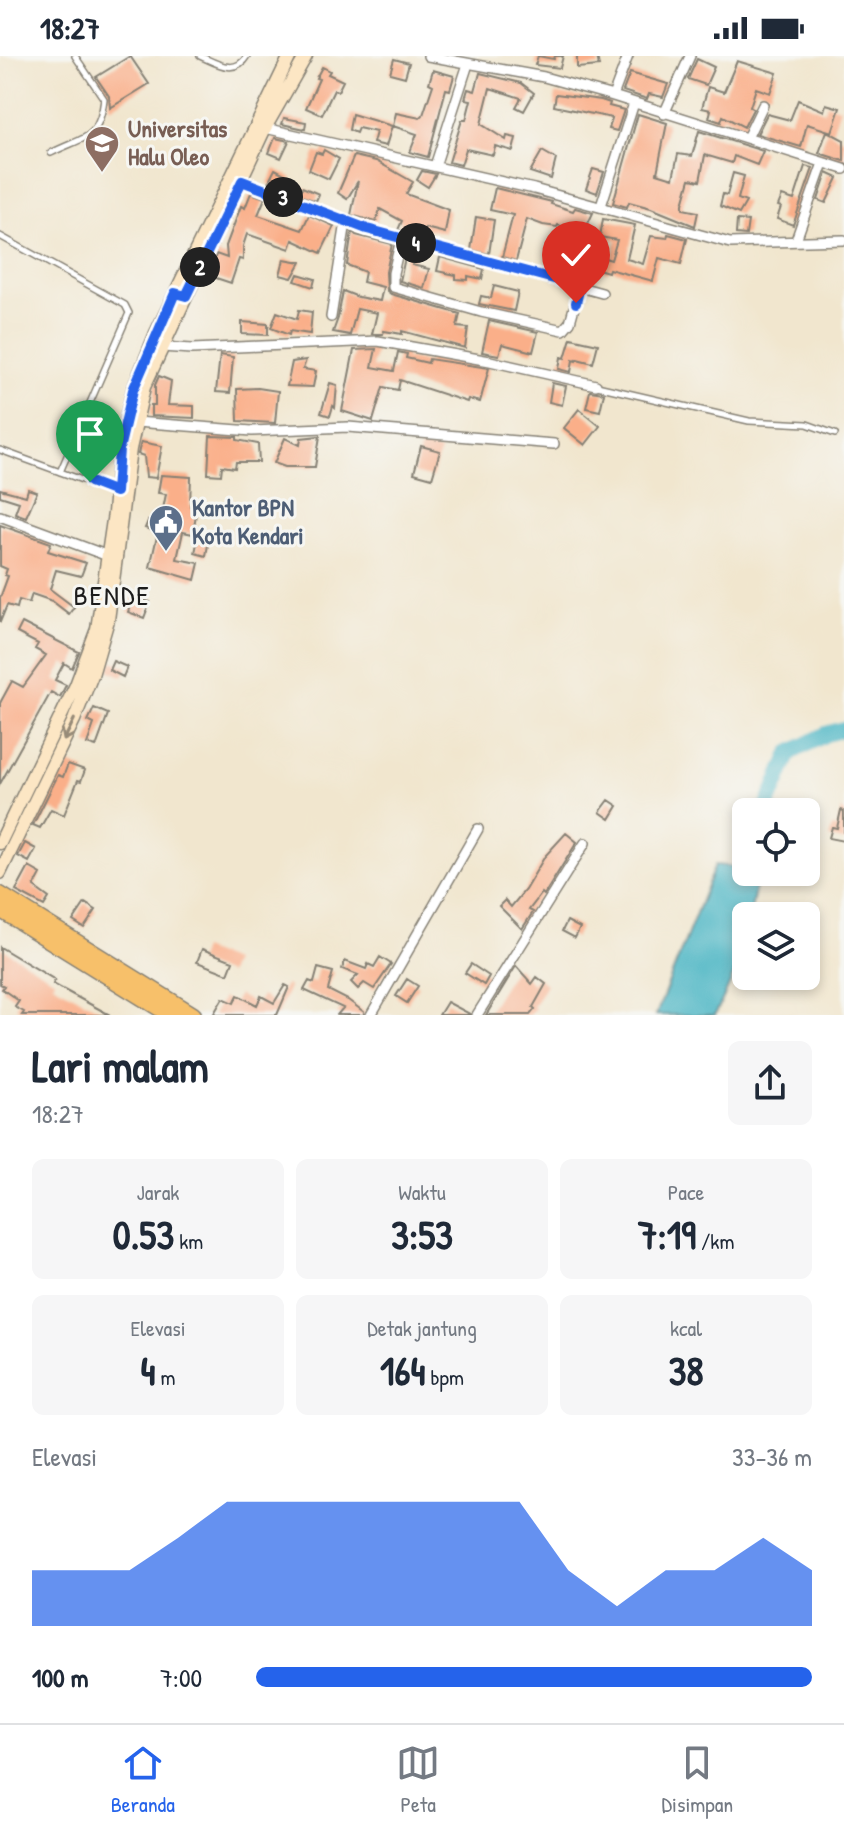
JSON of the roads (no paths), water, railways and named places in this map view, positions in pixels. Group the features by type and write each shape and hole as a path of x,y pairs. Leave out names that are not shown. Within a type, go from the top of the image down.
{"highway":[{"path":"0,895 153,1004 193,1015"},
{"path":"0,909 171,1015"}],"street":[{"path":"0,873 108,620 130,449 144,387 181,294 290,56"},
{"path":"0,843 78,695 97,629 119,449 129,403 144,359 242,181 265,128 306,56"},
{"path":"428,56 544,77 844,169"},
{"path":"613,96 628,56"},
{"path":"664,114 690,56"},
{"path":"435,166 468,64"},
{"path":"601,206 634,103"},
{"path":"747,138 763,105"},
{"path":"265,128 601,206 730,243 844,240"},
{"path":"796,240 823,163"},
{"path":"242,181 346,222 602,293"},
{"path":"331,317 346,222"},
{"path":"401,239 393,287 481,312 563,330 570,322 580,286"},
{"path":"161,347 192,349 378,341 490,361 596,385"},
{"path":"136,422 275,431 348,427 554,444"},
{"path":"0,516 108,556"},
{"path":"371,1015 478,829"},
{"path":"477,1015 585,843"}],"lane":[{"path":"51,153 88,136 97,128 102,116 104,99 75,56"},
{"path":"200,56 224,67 233,67 247,56"},
{"path":"0,236 125,305 129,313 60,472"},
{"path":"596,385 749,421 807,424 835,434"},
{"path":"0,450 116,492"}],"water":[{"path":"715,865 732,867 732,886 755,886 753,902 732,902 732,979 715,1015 656,1015"}],"waterway":[{"path":"771,798 790,753 826,734 844,729"}],"place":[{"name":"Universitas Halu Oleo","path":"102,174"},
{"name":"Kantor BPN Kota Kendari","path":"166,553"}],"district":[{"name":"BENDE","path":"112,595"}]}
